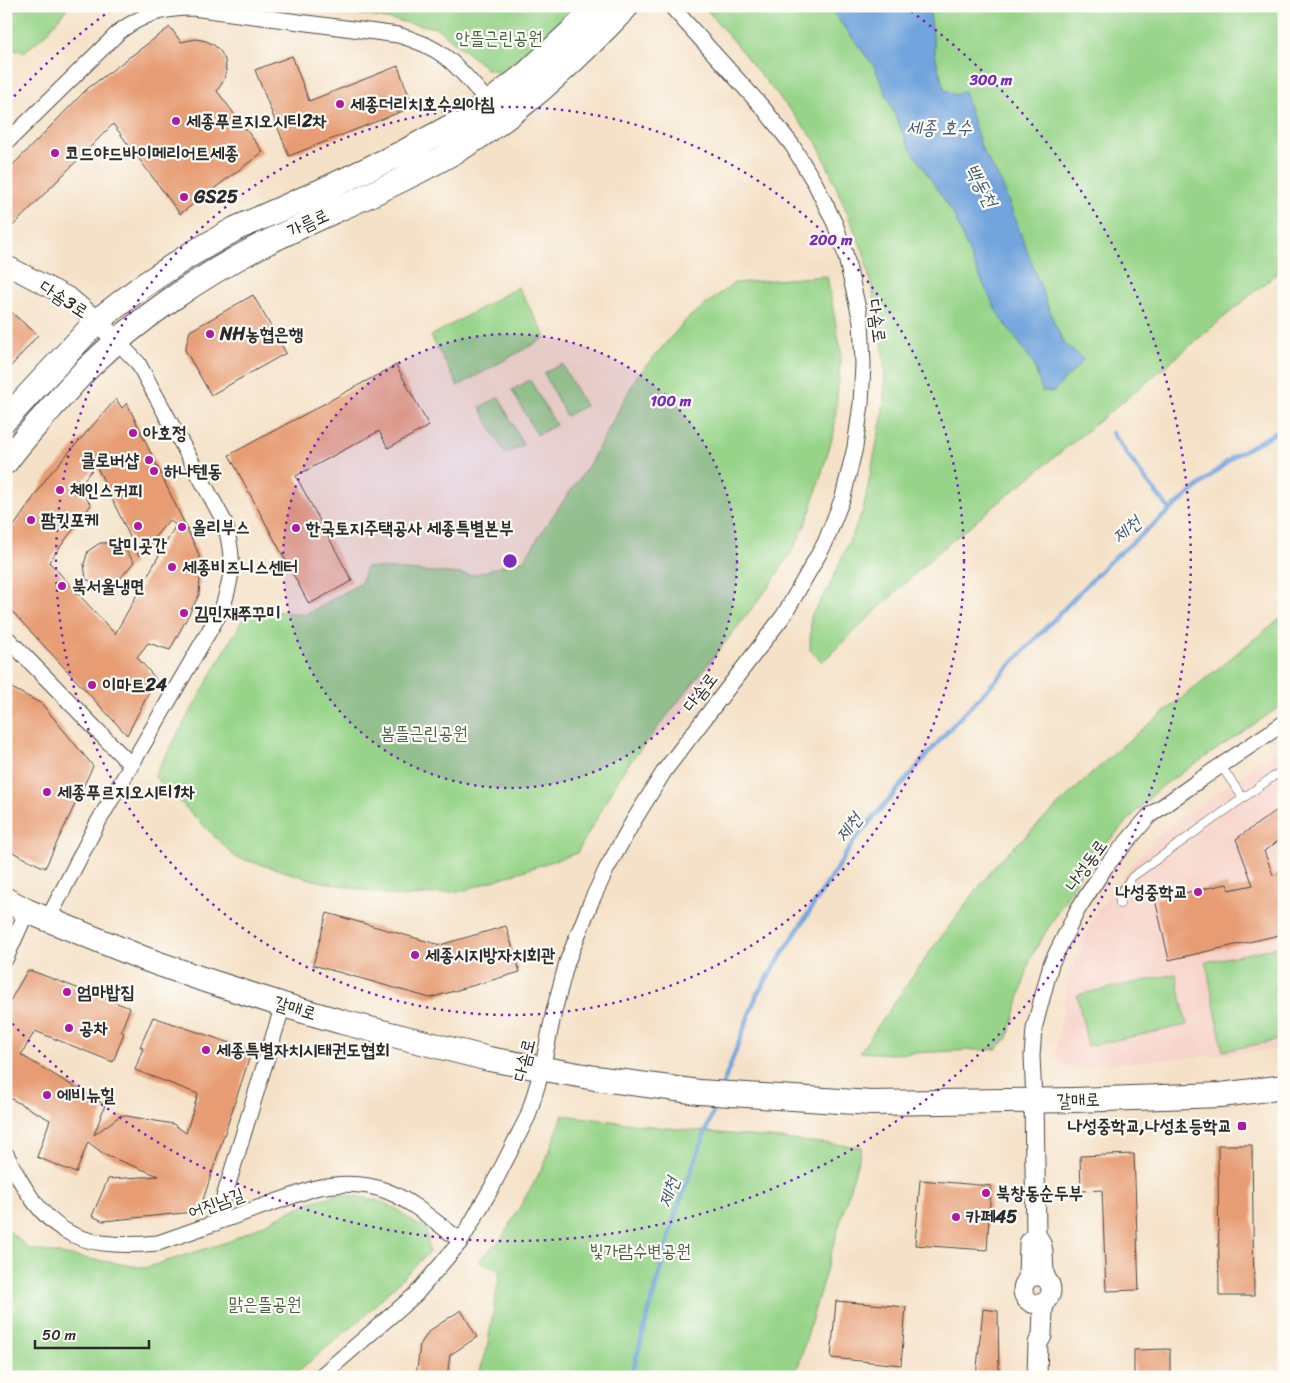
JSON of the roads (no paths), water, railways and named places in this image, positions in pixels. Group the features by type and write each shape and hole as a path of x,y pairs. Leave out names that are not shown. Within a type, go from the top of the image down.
{"main road":[{"name":"가름로","path":"6,419 97,321 141,287 234,229 404,152 461,121 489,103 526,74 599,6"},
{"name":"가름로","path":"6,462 89,366 117,341 158,310 203,279 242,256 417,171 469,143 500,122 540,89 601,34 627,6"},
{"name":"갈매로","path":"6,900 145,959 283,1005 489,1059 595,1078 699,1092 871,1104 1220,1095 1284,1087"}],"street":[{"name":"다솜로","path":"320,1377 416,1294 461,1241 492,1187 528,1116 542,1070 554,1011 567,962 599,886 634,820 665,770 784,615 821,550 842,497 855,447 861,404 863,364 861,321 843,248 835,224 816,185 792,145 764,109 671,6"},
{"path":"6,143 120,31 135,20 153,12 172,8 192,8 411,38 442,53 456,65 489,103"},
{"name":"다솜3로","path":"6,264 70,298 117,341"},
{"path":"6,958 38,915 97,824 222,609 232,570 232,552 225,523 138,363 117,341"},
{"path":"6,637 131,765"},
{"name":"나성동로","path":"1034,1101 1032,1056 1034,1029 1051,964 1078,909 1106,866 1149,816 1284,723"},
{"path":"216,1223 283,1005"},
{"path":"1034,1101 1036,1235 1043,1244 1043,1272 1037,1279 1025,1282 1022,1290 1025,1298 1037,1301"},
{"name":"어진남길","path":"6,1154 18,1179 39,1210 56,1226 80,1239 105,1244 134,1245 158,1243 315,1188 334,1184 354,1183 379,1187 400,1196 461,1241"},
{"path":"1037,1279 1050,1287 1049,1297 1037,1301 1030,1307 1030,1334 1038,1343 1037,1377"}],"lane":[{"path":"1222,766 1243,798"},
{"path":"1120,904 1119,895 1132,877 1284,769"}],"water":[{"name":"세종 호수","path":"828,6 929,6 936,59 944,89 955,95 964,91 981,147 1002,184 1055,325 1064,343 1084,360 1053,392 1042,391 1034,364 997,312 974,265 953,213 907,143 874,66"}],"waterway":[{"name":"제천","path":"722,1087 757,994 856,838 952,726 1106,565 1234,456 1284,428"},
{"name":"백동천","path":"1112,433 1170,510"},
{"name":"제천","path":"631,1377 677,1209 717,1101"}],"place":[{"name":"세종더리치호수의아침","path":"340,104"},
{"name":"세종푸르지오시티2차","path":"176,121"},
{"name":"코드야드바이메리어트세종","path":"55,153"},
{"name":"GS25","path":"184,197"},
{"name":"NH농협은행","path":"210,334"},
{"name":"아호정","path":"133,433"},
{"name":"클로버샵","path":"149,460"},
{"name":"하나텐동","path":"154,471"},
{"name":"체인스커피","path":"60,490"},
{"name":"팜킷포케","path":"31,520"},
{"name":"달미곳간","path":"138,526"},
{"name":"올리부스","path":"182,527"},
{"name":"한국토지주택공사 세종특별본부","path":"296,528"},
{"name":"세종비즈니스센터","path":"172,567"},
{"name":"북서울냉면","path":"62,586"},
{"name":"김민재쭈꾸미","path":"184,613"},
{"name":"이마트24","path":"92,685"},
{"name":"세종푸르지오시티1차","path":"47,792"},
{"name":"나성중학교","path":"1198,892"},
{"name":"세종시지방자치회관","path":"415,955"},
{"name":"엄마밥집","path":"67,992"},
{"name":"공차","path":"69,1028"},
{"name":"세종특별자치시태권도협회","path":"206,1050"},
{"name":"에비뉴힐","path":"47,1095"},
{"name":"나성중학교,나성초등학교","path":"1242,1126"},
{"name":"북창동순두부","path":"986,1193"},
{"name":"카페45","path":"956,1217"}],"park label":[{"name":"안뜰근린공원","path":"499,38"},
{"name":"봄뜰근린공원","path":"424,733"},
{"name":"빛가람수변공원","path":"640,1251"},
{"name":"맑은뜰공원","path":"265,1304"}]}
